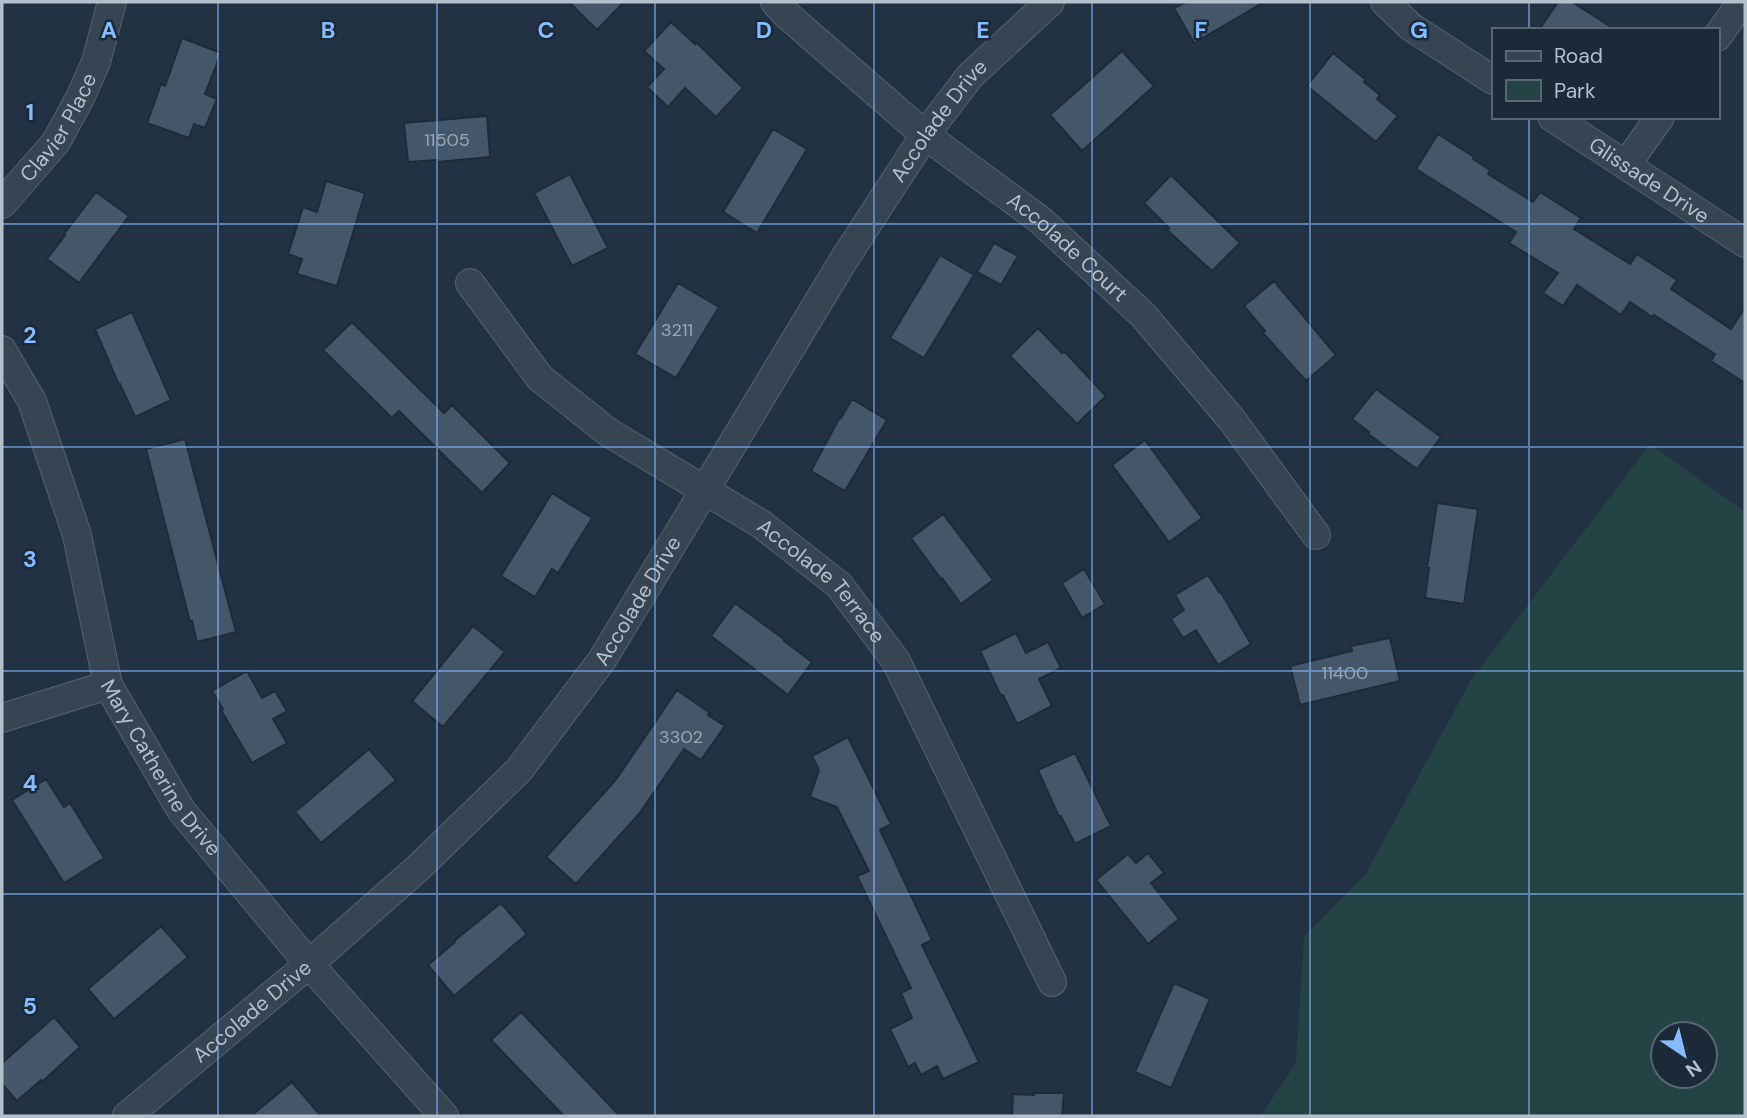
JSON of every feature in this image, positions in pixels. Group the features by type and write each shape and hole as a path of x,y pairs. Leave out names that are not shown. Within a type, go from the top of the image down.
{"street":[{"name":"Clavier Place","path":"2,204 56,142 80,98 96,62 112,2"},
{"name":"Accolade Court","path":"775,2 786,15 925,135 1039,219 1143,315 1232,420 1316,536"},
{"name":"Accolade Drive","path":"127,1116 309,964 418,868 519,770 603,660 845,258 925,135 970,76 1050,2"},
{"path":"1385,2 1411,27 1492,79"},
{"path":"1719,34 1742,2"},
{"name":"Glissade Drive","path":"1555,119 1745,243"},
{"path":"1626,165 1659,119"},
{"name":"Accolade Terrace","path":"470,284 540,378 608,432 761,524 839,584 896,661 1052,982"},
{"name":"Mary Catherine Drive","path":"2,350 32,401 77,535 108,685 181,810 309,964 444,1116"},
{"path":"2,718 108,685"}],"green space":[{"path":"1650,444 1745,512 1745,1116 1261,1116 1296,1063 1304,937 1365,875 1471,680"}],"building":[{"path":"569,2 624,2 597,30"},
{"path":"1186,2 1264,2 1194,43 1174,8"},
{"path":"1558,2 1572,2 1613,28 1540,28"},
{"path":"671,22 695,44 696,42 743,88 716,117 685,88 668,107 647,87 664,69 644,51"},
{"path":"182,38 221,53 205,94 217,99 205,128 194,124 189,138 147,123 161,84 165,86"},
{"path":"1122,51 1154,86 1082,151 1050,115"},
{"path":"1333,53 1366,80 1364,82 1380,95 1377,99 1398,116 1376,142 1307,86"},
{"path":"487,116 490,157 408,162 404,123"},
{"path":"773,129 807,149 757,233 723,212"},
{"path":"1438,134 1474,157 1473,159 1490,170 1488,174 1533,202 1540,192 1581,218 1574,229 1630,264 1637,254 1677,280 1671,289 1731,329 1745,307 1745,383 1711,361 1715,354 1630,302 1621,315 1577,285 1563,306 1543,293 1558,273 1509,243 1516,232 1416,169"},
{"path":"570,174 608,248 572,266 534,193"},
{"path":"1171,175 1240,243 1212,271 1167,230 1169,228 1144,203"},
{"path":"326,181 365,193 337,286 297,274 302,259 288,254 303,207 317,212"},
{"path":"96,192 129,216 79,283 47,259"},
{"path":"994,243 1018,256 1001,285 977,272"},
{"path":"940,255 974,275 924,358 890,338"},
{"path":"1274,281 1336,355 1306,381 1263,333 1265,331 1244,306"},
{"path":"678,283 719,307 676,378 635,354"},
{"path":"132,312 171,400 135,417 95,329"},
{"path":"352,322 444,413 452,405 510,463 482,493 399,411 392,418 323,350"},
{"path":"1038,328 1062,353 1064,351 1106,396 1077,424 1010,356"},
{"path":"1376,389 1441,437 1417,469 1368,434 1369,432 1352,419"},
{"path":"852,399 887,420 845,491 811,471"},
{"path":"185,439 236,632 197,642 146,449"},
{"path":"1145,440 1202,518 1169,542 1112,465"},
{"path":"552,493 592,518 558,573 552,569 535,597 501,576"},
{"path":"1437,503 1478,509 1464,604 1425,598"},
{"path":"943,514 993,580 961,604 911,538"},
{"path":"1084,569 1105,604 1082,618 1062,583"},
{"path":"1208,575 1251,644 1218,665 1196,630 1183,638 1171,619 1184,610 1175,595"},
{"path":"735,603 812,662 788,695 711,636"},
{"path":"473,626 505,652 443,727 412,701"},
{"path":"1016,633 1026,653 1048,642 1061,668 1039,679 1052,706 1017,724 980,651"},
{"path":"1390,638 1400,681 1300,705 1290,666 1352,651 1351,646"},
{"path":"247,671 262,698 275,691 287,711 273,719 287,743 252,763 212,691"},
{"path":"677,690 725,726 701,760 684,749 639,814 576,884 546,857 615,781"},
{"path":"848,737 891,824 880,830 932,940 922,945 979,1062 943,1079 937,1066 921,1075 915,1063 908,1067 890,1029 912,1018 901,993 911,988 857,876 869,871 837,807 810,797 819,770 812,756"},
{"path":"369,749 396,780 321,843 295,812"},
{"path":"1075,753 1111,826 1075,844 1061,816 1059,817 1038,770"},
{"path":"46,779 64,807 70,803 104,858 64,883 12,800"},
{"path":"1148,853 1164,873 1151,883 1179,919 1148,944 1096,880 1128,854 1136,863"},
{"path":"501,903 527,934 454,996 428,965"},
{"path":"161,926 188,957 114,1019 88,989"},
{"path":"1174,983 1210,999 1171,1088 1135,1072"},
{"path":"521,1012 620,1116 564,1116 491,1040"},
{"path":"54,1017 80,1047 17,1101 2,1084 2,1063"},
{"path":"292,1082 321,1116 251,1116"},
{"path":"1064,1093 1062,1116 1012,1116 1013,1094"}]}
